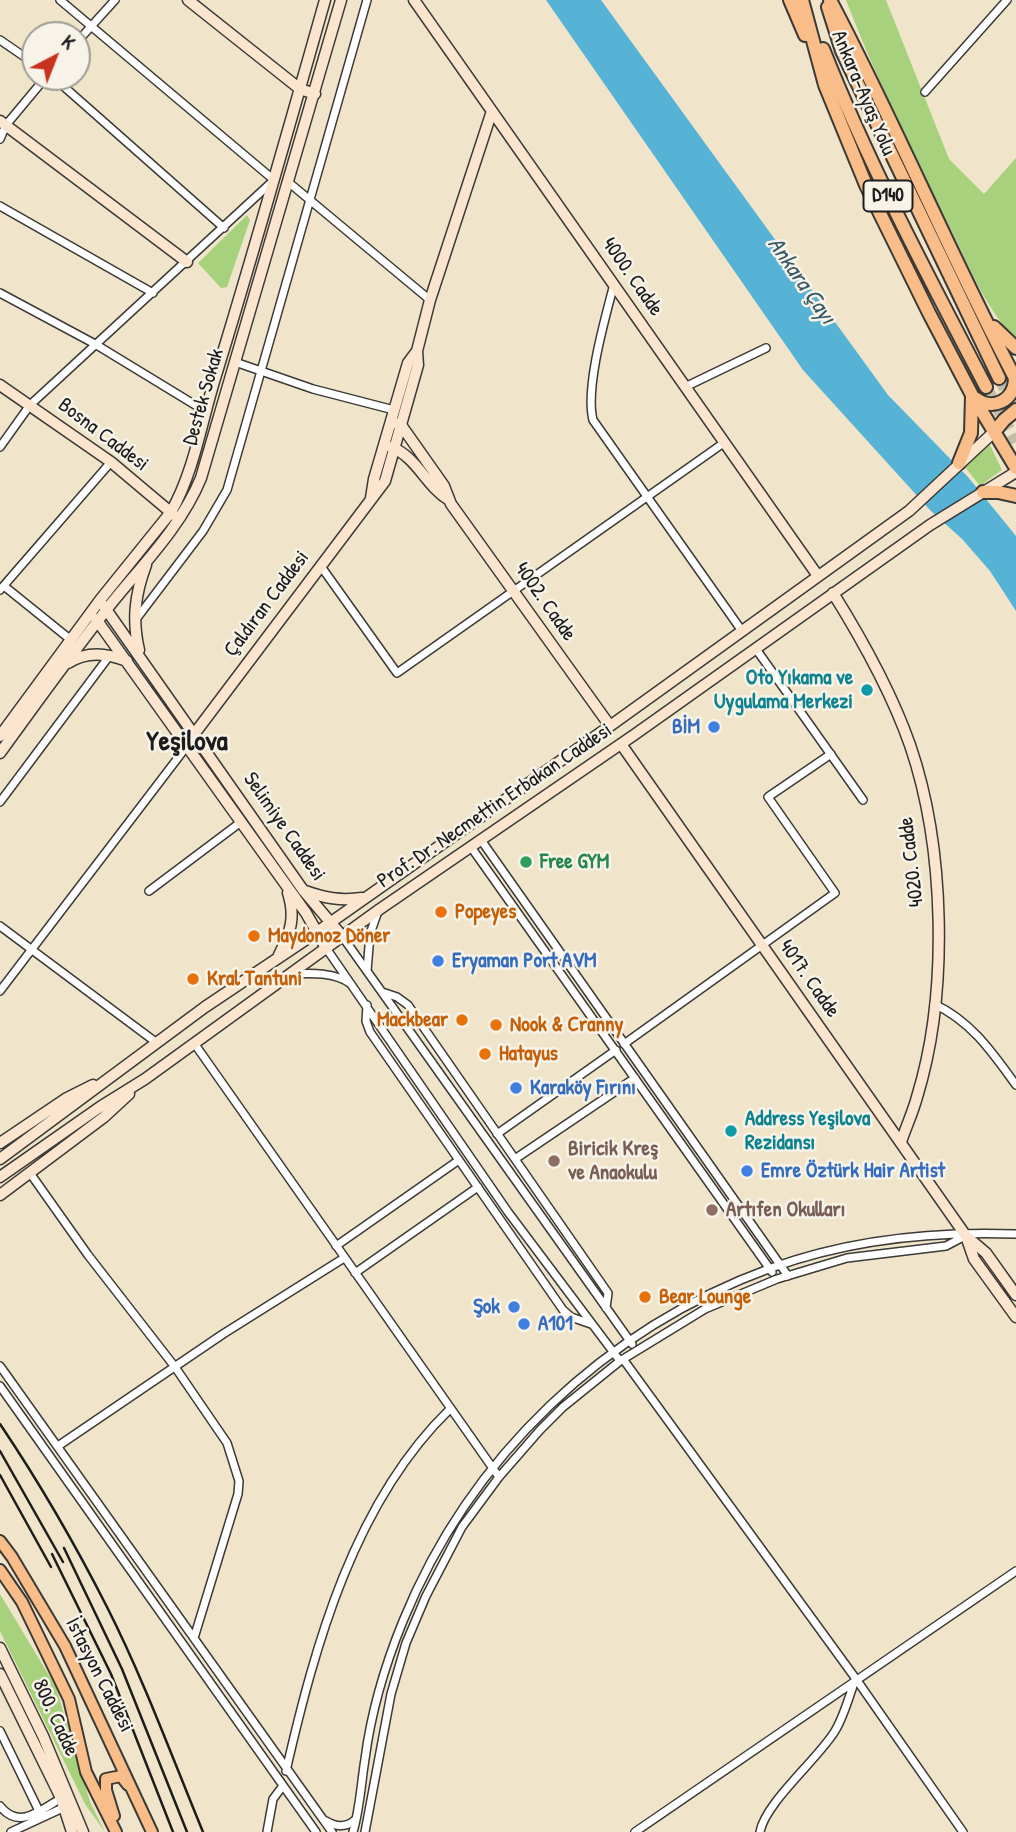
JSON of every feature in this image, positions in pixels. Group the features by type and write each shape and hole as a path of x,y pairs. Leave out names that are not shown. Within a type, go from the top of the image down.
{"highway":[{"path":"790,0 866,185 972,395 1016,470"},
{"path":"803,0 825,85"},
{"name":"Ankara-Ayaş Yolu","path":"803,0 850,117 907,236 986,387"},
{"path":"828,0 856,49 980,312 1016,379 1012,393 1000,403 985,404 972,395"},
{"name":"Ankara-Ayaş Yolu","path":"828,0 842,51 999,378"},
{"path":"980,312 1016,348"},
{"path":"959,463 971,433 972,395"},
{"path":"995,431 1016,410"},
{"path":"983,492 1016,496"}],"main road":[{"path":"0,1533 12,1557"},
{"name":"İstasyon Caddesi","path":"0,1541 65,1646 152,1832"},
{"name":"İstasyon Caddesi","path":"0,1570 22,1602 69,1699 86,1772 117,1832"},
{"path":"117,1832 106,1790 106,1779 121,1776 144,1811"}],"street":[{"path":"0,447 30,405 274,180 60,0"},
{"path":"92,25 115,0"},
{"path":"188,0 300,89 315,93"},
{"name":"Destek Sokak","path":"0,753 67,663 94,617 100,600 171,512 188,476 325,0"},
{"name":"Destek Sokak","path":"0,736 71,640 94,617 107,609 180,520 201,478 341,0"},
{"path":"134,622 203,531 227,490 368,0"},
{"name":"4000. Cadde","path":"414,0 818,576"},
{"path":"925,92 1007,0"},
{"path":"0,40 21,54"},
{"path":"0,139 3,123 33,91"},
{"path":"69,91 224,228"},
{"path":"384,444 396,423 418,365 417,351 430,300 492,111"},
{"path":"3,123 187,262"},
{"path":"287,181 430,300"},
{"path":"0,206 153,293"},
{"path":"614,285 596,359 591,411 599,430 742,631"},
{"path":"0,293 95,344 205,411"},
{"path":"685,387 766,348"},
{"path":"395,448 394,410 408,363 417,351"},
{"path":"235,362 313,389 394,410"},
{"name":"Bosna Caddesi","path":"0,385 111,462 180,520"},
{"name":"4002. Cadde","path":"396,423 444,486 449,500 610,726"},
{"name":"Prof. Dr. Necmettin Erbakan Caddesi","path":"2,1158 156,1044 610,726 909,511 995,431"},
{"path":"320,565 397,673 725,442"},
{"name":"4002. Cadde","path":"384,444 395,448 415,464 436,492 449,500"},
{"name":"Çaldıran Caddesi","path":"371,498 384,444"},
{"name":"Çaldıran Caddesi","path":"195,733 386,481 395,448"},
{"path":"71,640 2,588 111,462"},
{"name":"Prof. Dr. Necmettin Erbakan Caddesi","path":"0,1177 145,1079 380,909 621,744 930,525 1016,470"},
{"path":"141,657 134,622 138,591 149,557"},
{"name":"4020. Cadde","path":"833,593 857,632 910,746 923,793 937,891 938,930 930,1037 918,1095 901,1142"},
{"name":"Selimiye Caddesi","path":"100,600 303,890 342,936"},
{"name":"Selimiye Caddesi","path":"94,617 241,822 327,948"},
{"path":"756,649 863,800"},
{"path":"67,663 84,655 110,655 127,661"},
{"path":"0,802 110,655"},
{"name":"4017. Cadde","path":"621,744 966,1236 986,1253 1016,1295"},
{"path":"0,991 187,746"},
{"path":"624,1044 835,893 768,797 831,754"},
{"path":"149,891 241,822"},
{"path":"481,840 788,1276"},
{"path":"471,847 777,1279"},
{"path":"277,958 290,933 293,920 286,886"},
{"path":"303,890 325,898 344,900 366,897"},
{"path":"367,972 369,939 380,909"},
{"path":"0,926 156,1044"},
{"path":"342,936 636,1350"},
{"path":"327,948 508,1212 612,1352 621,1360 856,1679 963,1832"},
{"path":"291,974 308,973 337,977 355,987"},
{"path":"381,992 397,997 408,1005 608,1293 606,1308"},
{"path":"367,1004 366,1021 370,1031 563,1310 571,1317 592,1325"},
{"path":"934,1004 952,1012 972,1028 1016,1085"},
{"path":"194,1044 499,1477"},
{"path":"497,1134 616,1050"},
{"path":"0,1143 67,1098 115,1074"},
{"path":"515,1159 635,1078"},
{"path":"0,1195 104,1117 145,1079"},
{"path":"336,1246 459,1160"},
{"path":"30,1172 88,1255 175,1367 227,1443 239,1481 238,1494 194,1639"},
{"path":"355,1273 478,1187"},
{"path":"353,1832 376,1705 402,1623 444,1537 491,1468 556,1399 629,1341 690,1304 769,1268 836,1250 900,1239 980,1233 1016,1234"},
{"path":"365,1832 384,1723 406,1643 426,1596 462,1527 499,1477 563,1407 621,1360 705,1309 777,1279 847,1258 946,1246 966,1236"},
{"name":"4017. Cadde","path":"966,1236 974,1259 1016,1317"},
{"path":"58,1446 344,1258"},
{"path":"0,1366 332,1832"},
{"path":"0,1386 316,1832"},
{"path":"286,1771 306,1683 345,1571 394,1480 427,1433 450,1409"},
{"path":"635,1832 1016,1571"},
{"name":"800. Cadde","path":"0,1648 43,1735 67,1801"},
{"name":"800. Cadde","path":"0,1674 67,1801"},
{"path":"760,1832 761,1824 771,1809 835,1731 856,1679"},
{"path":"0,1731 39,1811"},
{"path":"267,1832 273,1799 282,1787"},
{"path":"0,1806 16,1818 26,1818 67,1801"},
{"path":"11,1832 20,1830 67,1801"},
{"path":"67,1801 72,1832"},
{"path":"67,1801 83,1832"},
{"path":"322,1819 338,1826 352,1824 357,1819"}],"green space":[{"path":"846,0 886,0 949,159 984,194 1016,158 1016,340 996,316 973,276 897,119"},
{"path":"247,215 250,220 227,287 221,288 198,263"},
{"path":"990,445 1002,470 980,486 965,467"},
{"path":"0,1594 56,1687 90,1802 105,1832 85,1804 0,1631"}],"water":[{"name":"Ankara Çayı","path":"546,0 601,0 888,395 968,477 1016,536 1016,611 990,571 962,539 930,510 803,370"}],"tunnel":[{"path":"999,378 1016,408"},
{"path":"986,387 1016,442"}],"railway":[{"path":"0,1424 56,1514 107,1607 145,1690 203,1832"},
{"path":"0,1451 63,1562"},
{"path":"0,1475 51,1567"},
{"path":"64,1548 122,1669 187,1832"},
{"path":"52,1554 111,1674 173,1832"}],"place":[{"name":"Oto Yıkama ve Uygulama Merkezi","path":"867,690"},
{"name":"BİM","path":"714,727"},
{"name":"Free GYM","path":"526,862"},
{"name":"Popeyes","path":"441,912"},
{"name":"Maydonoz Döner","path":"254,936"},
{"name":"Eryaman Port AVM","path":"438,961"},
{"name":"Kral Tantuni","path":"193,979"},
{"name":"Mackbear","path":"462,1020"},
{"name":"Nook & Cranny","path":"496,1025"},
{"name":"Hatayus","path":"485,1054"},
{"name":"Karaköy Fırını","path":"516,1088"},
{"name":"Address Yeşilova Rezidansı","path":"731,1131"},
{"name":"Biricik Kreş ve Anaokulu","path":"554,1161"},
{"name":"Emre Öztürk Hair Artist","path":"747,1171"},
{"name":"Artıfen Okulları","path":"712,1210"},
{"name":"Bear Lounge","path":"645,1297"},
{"name":"Şok","path":"514,1307"},
{"name":"A101","path":"524,1324"}],"district":[{"name":"Yeşilova","path":"187,743"}]}
